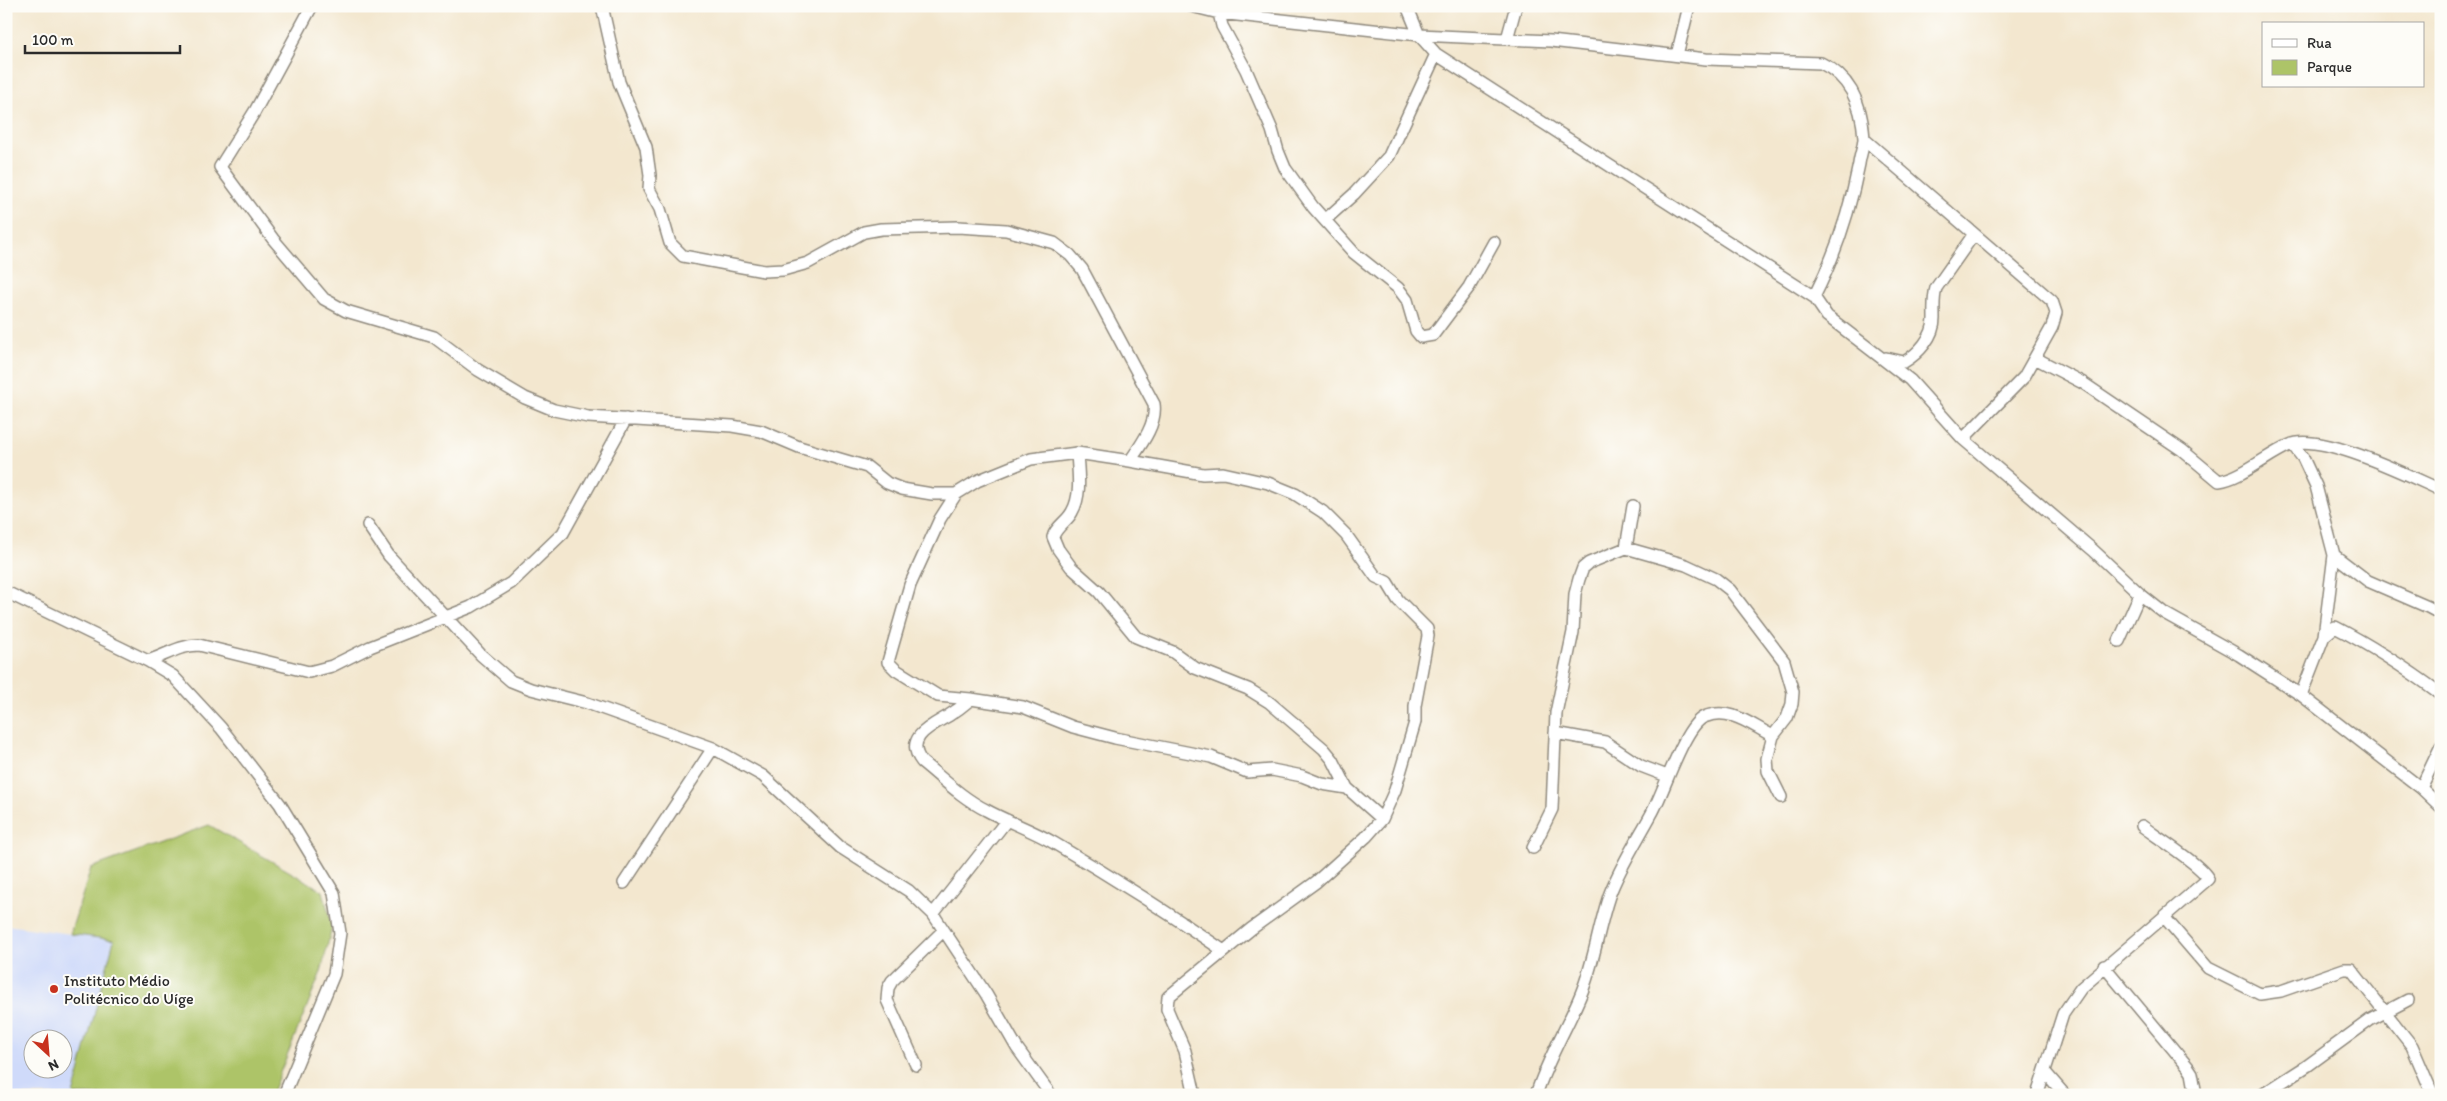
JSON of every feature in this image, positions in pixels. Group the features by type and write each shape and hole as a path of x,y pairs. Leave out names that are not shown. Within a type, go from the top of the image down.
{"street":[{"path":"312,6 255,111 220,167 274,239 324,299 346,311 434,337 478,370 525,398 554,410 588,418 732,426 761,431 799,447 867,467 888,483 902,489 932,494 956,494"},
{"path":"602,6 619,82 646,147 650,175 649,189 660,209 670,243 683,256 764,271 783,270 808,263 850,238 864,232 881,229 958,227 1006,230 1054,243 1070,255 1082,269 1154,404 1155,414 1148,432 1130,461"},
{"path":"1190,6 1219,13 1418,35 1551,41 1706,59 1821,63 1831,68 1851,89 1857,100 1864,139 1841,235 1832,262 1814,297"},
{"path":"1407,6 1418,35 1436,54 1814,297 1827,316 1910,380 1963,439 2093,550 2140,594 2164,613 2240,655 2301,695 2421,788 2441,807"},
{"path":"1507,39 1516,6"},
{"path":"1676,55 1689,6"},
{"path":"1219,13 1222,26 1246,70 1272,130 1285,168 1325,220 1354,253 1398,288 1406,300 1416,330 1421,337 1433,335 1457,304 1469,287 1494,242"},
{"path":"1325,220 1359,189 1389,156 1436,54"},
{"path":"1864,139 2052,301 2056,313 2052,327 2024,377 1963,439"},
{"path":"1873,351 1891,361 1904,362 1914,356 1932,329 1936,288 1974,234"},
{"path":"2035,358 2083,383 2182,450 2219,481 2231,478 2292,444 2334,446 2388,466 2441,490"},
{"path":"148,661 169,654 183,645 198,645 309,672 332,666 370,647 471,607 511,583 563,533 626,419"},
{"path":"2292,444 2303,458 2316,486 2334,555 2324,636 2301,695"},
{"path":"1077,454 1079,488 1076,504 1073,512 1057,528 1053,537 1058,549 1071,567 1099,592 1136,636 1174,652 1195,668 1248,689 1269,702 1324,749 1333,760 1346,788 1382,819"},
{"path":"1195,1095 1185,1051 1166,1003 1172,993 1251,929 1316,882 1366,837 1382,819 1395,790 1414,722 1415,706 1428,643 1427,630 1398,600 1387,582 1376,577 1346,535 1323,512 1295,494 1268,483 1223,473 1202,474 1077,454 1031,459 977,481 956,494 940,519 910,585 888,663 938,696 1023,707 1073,727 1115,738 1211,757 1246,772 1272,770 1287,772 1322,784 1346,788"},
{"path":"1626,548 1633,506"},
{"path":"368,525 389,556 481,656 511,681 531,689 587,703 713,748 763,776 840,847 909,891 933,914 986,994 1017,1048 1051,1095"},
{"path":"1533,848 1552,809 1556,713 1570,651 1575,594 1580,574 1589,563 1626,548 1686,565 1716,579 1735,596 1784,661 1793,692 1792,704 1787,718 1774,736 1767,759 1768,771 1781,797"},
{"path":"2334,555 2368,581 2441,614"},
{"path":"6,592 148,661 172,676 221,728 280,804 334,893 340,933 334,974 284,1095"},
{"path":"2119,642 2140,594"},
{"path":"2324,636 2334,627 2343,631 2399,663 2441,694"},
{"path":"971,699 950,715 926,729 918,737 914,746 916,754 969,800 1032,831 1094,866 1159,906 1224,951"},
{"path":"1536,1095 1542,1075 1588,973 1609,898 1619,870 1653,811 1667,776 1693,726 1702,718 1730,714 1774,736"},
{"path":"1555,733 1605,742 1641,766 1667,776"},
{"path":"2421,788 2441,746"},
{"path":"624,883 713,748"},
{"path":"933,914 1007,820"},
{"path":"2037,1095 2064,1014 2081,988 2104,966 2165,918 2208,879 2206,874 2192,862 2142,826"},
{"path":"2165,918 2208,968 2260,994 2281,991 2344,969 2351,969 2417,1055 2433,1095"},
{"path":"916,1065 887,1000 888,988 892,980 943,931"},
{"path":"2104,966 2188,1066 2192,1073 2196,1095"},
{"path":"2262,1095 2384,1013 2408,1000"},
{"path":"2045,1072 2065,1095"}],"shaded area":[{"name":"Instituto Médio Politécnico do Uíge","path":"6,925 114,940 73,1095 6,1095"}],"green space":[{"path":"209,825 323,891 332,927 321,972 271,1095 73,1095 114,940 70,934 91,868"}],"place":[{"name":"Instituto Médio Politécnico do Uíge","path":"54,989"}]}
